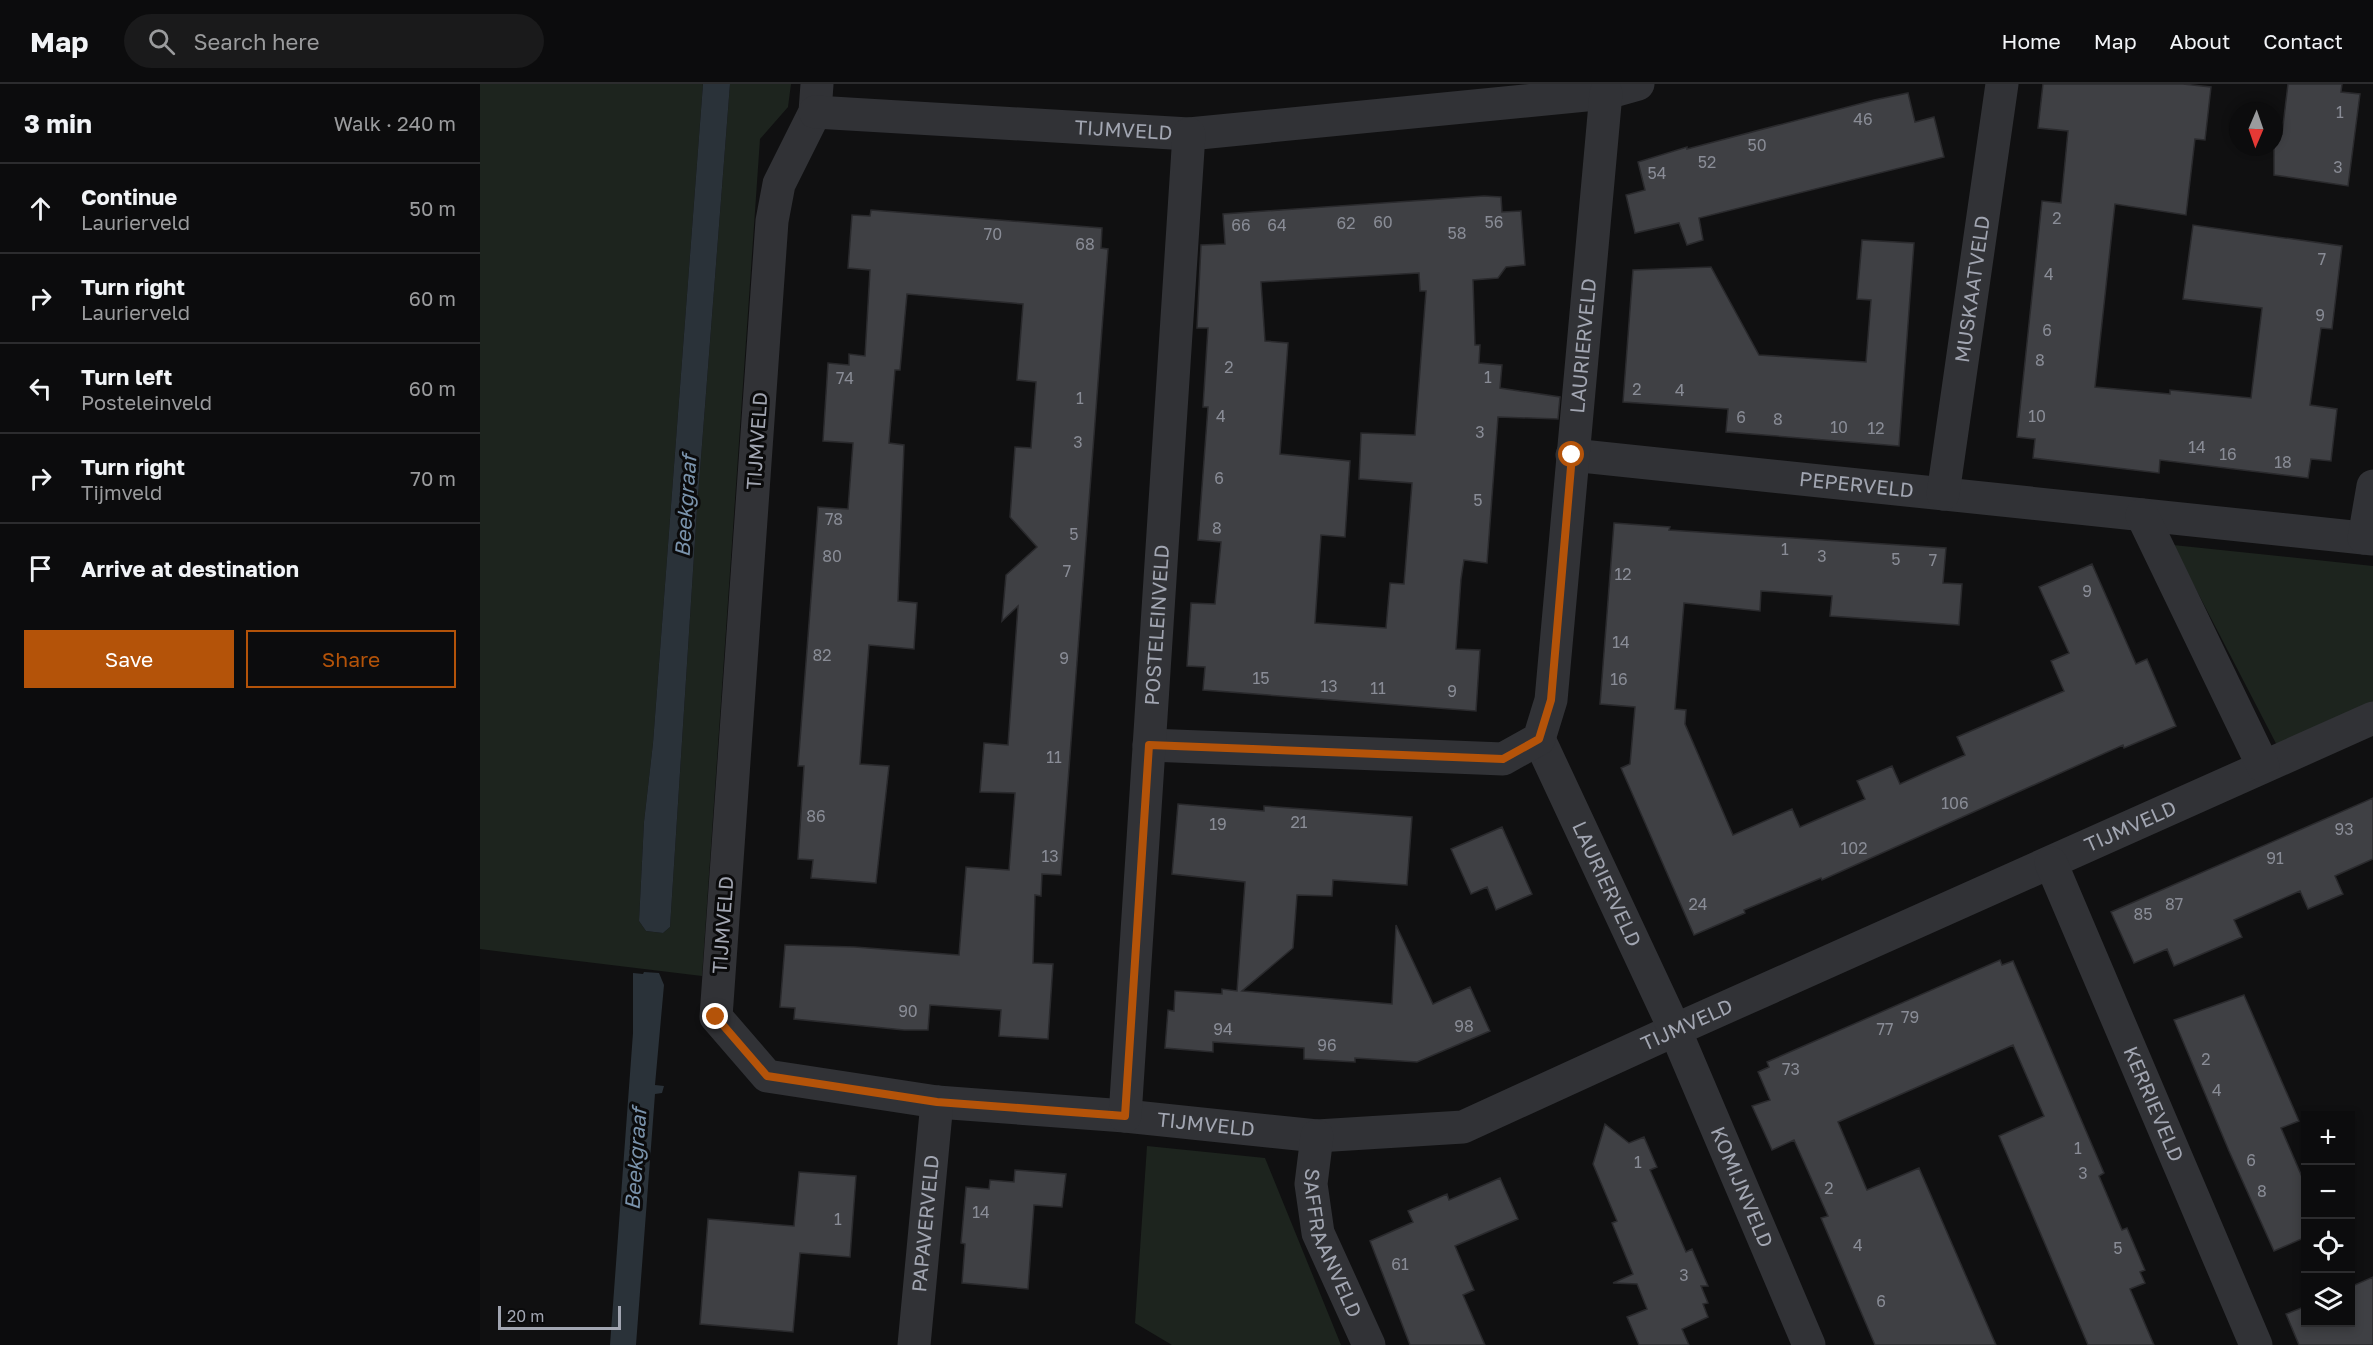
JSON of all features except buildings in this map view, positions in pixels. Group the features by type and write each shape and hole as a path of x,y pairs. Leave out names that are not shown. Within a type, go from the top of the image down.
{"street":[{"name":"TIJMVELD","path":"1638,84 1606,93 1189,134 816,98 779,184 772,221 716,1017 767,1076 937,1102 1125,1116 1317,1136 1463,1127 2373,718"},
{"name":"MUSKAATVELD","path":"1943,494 2002,84"},
{"name":"LAURIERVELD","path":"1606,93 1551,700 1539,739 1675,1030"},
{"name":"POSTELEINVELD","path":"1125,1116 1189,134"},
{"name":"PEPERVELD","path":"1572,455 2368,539"},
{"path":"2368,539 2373,486"},
{"path":"2142,514 2263,766"},
{"path":"1149,745 1503,759 1539,739"},
{"name":"KERRIEVELD","path":"2051,863 2256,1345"},
{"name":"KOMIJNVELD","path":"1675,1030 1809,1345"},
{"name":"PAPAVERVELD","path":"914,1345 937,1102"},
{"name":"SAFFRAANVELD","path":"1317,1136 1311,1184 1318,1233 1369,1345"}],"shaded area":[{"path":"480,84 703,84 653,743 644,822 639,921 646,931 663,933 670,927 697,509 730,84 791,84 788,107 760,139 702,976 480,949"},
{"path":"2173,545 2373,566 2373,715 2282,755"},
{"path":"1147,1146 1265,1158 1341,1345 1172,1345 1135,1323"}],"water":[{"name":"Beekgraaf","path":"703,84 730,84 697,509 670,927 663,933 646,931 639,921 644,822 653,743"},
{"name":"Beekgraaf","path":"644,972 659,973 664,985 655,1085 664,1086 662,1093 655,1094 636,1345 610,1345 633,1033 633,973 643,974"}],"route":[{"path":"716,1017 767,1076 937,1102 1125,1116 1149,745 1503,759 1539,739 1551,700 1572,455"}]}
